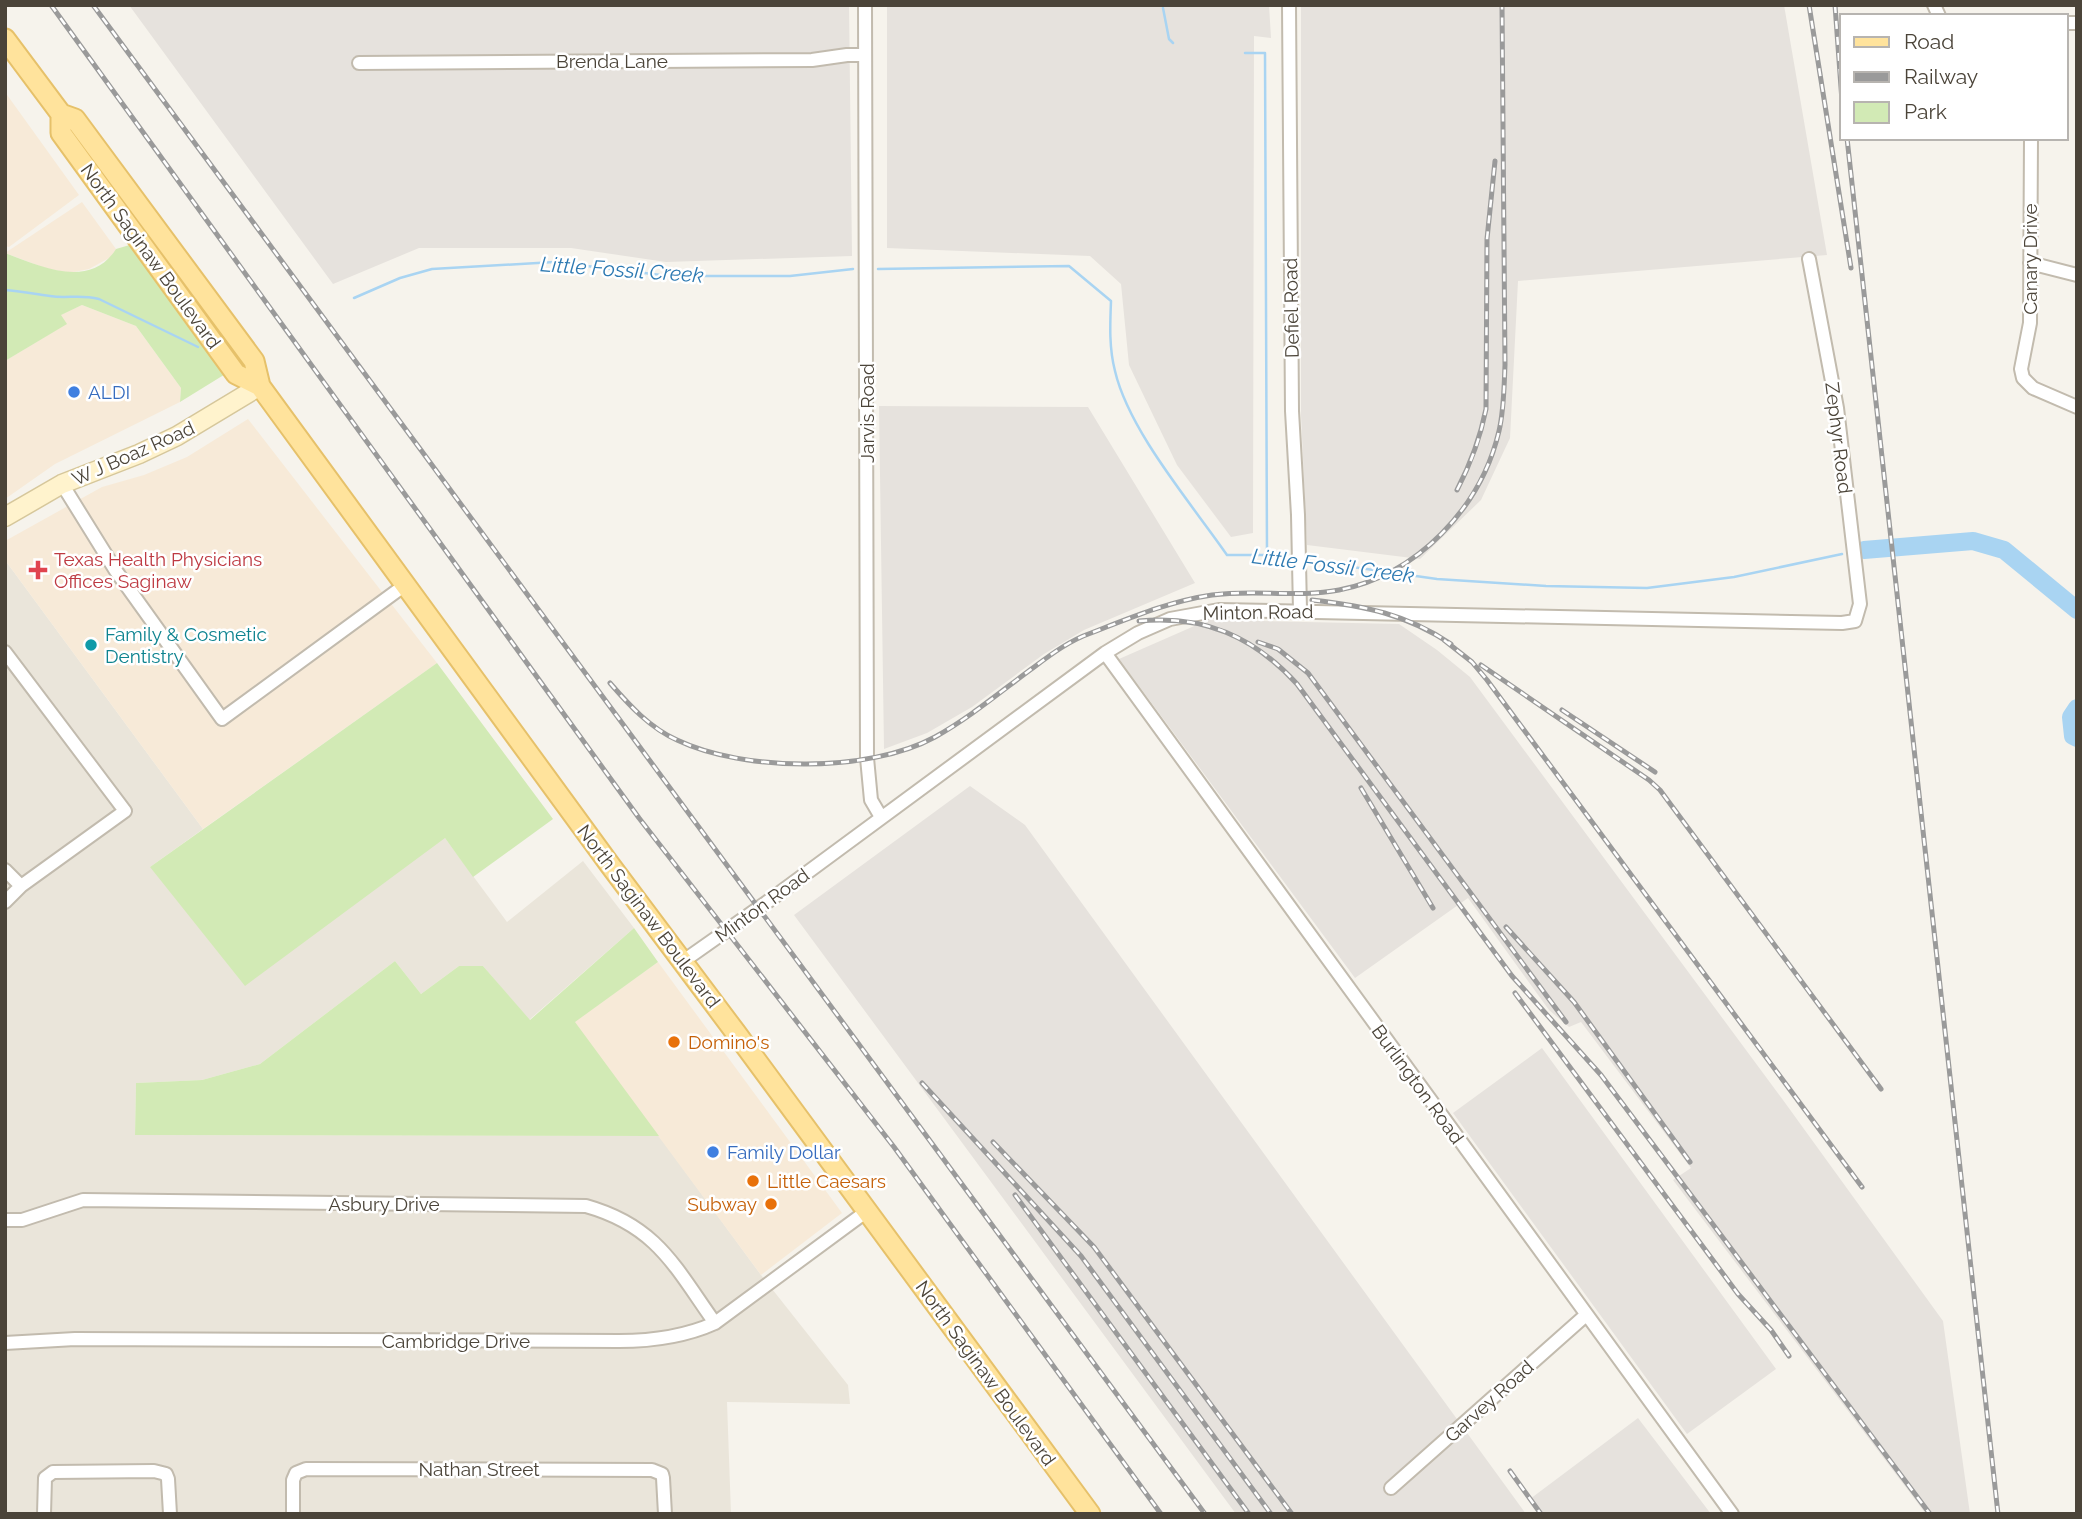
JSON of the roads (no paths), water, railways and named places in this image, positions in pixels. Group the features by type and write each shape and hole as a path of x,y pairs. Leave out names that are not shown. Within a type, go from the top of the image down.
{"main road":[{"name":"North Saginaw Boulevard","path":"5,39 61,114 61,133 236,374 260,386 1090,1514"},
{"name":"W J Boaz Road","path":"5,517 62,484 177,436 260,386"}],"street":[{"name":"Jarvis Road","path":"865,5 867,758 871,800 881,817"},
{"name":"Defiel Road","path":"1289,5 1292,411 1300,611"},
{"name":"Brenda Lane","path":"359,63 812,60 865,55"},
{"name":"Canary Drive","path":"2031,140 2029,323 2021,369 2023,378 2032,388 2077,407"},
{"name":"Zephyr Road","path":"1810,259 1837,408 1860,604 1858,617"},
{"path":"2030,263 2077,275"},
{"path":"62,484 116,571 222,719 405,585"},
{"name":"Minton Road","path":"682,962 1105,653 1138,633 1170,619 1219,611 1842,623 1855,621 1858,617"},
{"path":"5,652 125,811 22,886 5,902"},
{"name":"Burlington Road","path":"1105,653 1732,1514"},
{"path":"5,870 22,886"},
{"name":"Asbury Drive","path":"5,1220 22,1220 83,1200 586,1206 625,1220 661,1248 715,1323"},
{"name":"Cambridge Drive","path":"5,1343 75,1339 638,1341 681,1335 715,1323 867,1211"},
{"name":"Garvey Road","path":"1391,1488 1586,1315"},
{"name":"Nathan Street","path":"293,1514 293,1480 296,1473 306,1469 652,1470 662,1474 665,1514"},
{"path":"44,1514 45,1478 53,1472 154,1471 166,1474 170,1486 170,1514"}],"waterway":[{"path":"1163,8 1169,39 1173,43"},
{"path":"1245,53 1265,53 1267,555"},
{"name":"Little Fossil Creek","path":"354,298 400,278 432,269 554,262 669,276 790,276 853,269"},
{"name":"Little Fossil Creek","path":"878,269 1069,266 1111,301 1112,354 1122,394 1147,442 1227,555 1267,555 1296,559"},
{"name":"Little Fossil Creek","path":"5,290 56,297 99,299 198,347"},
{"name":"Little Fossil Creek","path":"1864,550 1973,541 2004,550 2077,610"},
{"name":"Little Fossil Creek","path":"1303,560 1437,579 1546,586 1647,588 1734,577 1842,554"},
{"name":"Little Fossil Creek","path":"2077,708 2071,717 2073,736 2077,738"}],"railway":[{"path":"51,5 639,818 894,1147 1161,1514"},
{"path":"93,5 1205,1514"},
{"path":"610,683 632,708 658,729 705,751 771,763 842,762 876,757 908,749 948,730 1044,659 1083,636 1135,616 1181,601 1212,595 1339,590 1368,582 1394,570 1419,553 1442,534 1477,486 1490,459 1502,415 1505,365 1502,5"},
{"path":"1809,5 1851,268"},
{"path":"1835,5 1840,74"},
{"path":"1847,140 1998,1514"},
{"path":"1457,490 1474,451 1486,409 1487,239 1495,161"},
{"path":"1312,600 1350,605 1401,618 1451,644"},
{"path":"1139,621 1185,622 1226,632 1263,653 1297,684 1512,976 1601,1075 1930,1514"},
{"path":"1444,640 1472,662 1487,680 1862,1187"},
{"path":"1258,642 1278,649 1308,673 1566,1022"},
{"path":"1481,665 1660,790 1881,1089"},
{"path":"1562,710 1655,772"},
{"path":"1361,788 1433,908"},
{"path":"1506,927 1574,1002 1690,1162"},
{"path":"1515,993 1738,1294 1771,1330 1789,1356"},
{"path":"922,1083 1081,1256 1271,1514"},
{"path":"993,1142 1094,1247 1292,1514"},
{"path":"1015,1195 1249,1514"},
{"path":"1510,1471 1541,1514"}],"place":[{"name":"ALDI","path":"74,392"},
{"name":"Texas Health Physicians Offices Saginaw","path":"38,570"},
{"name":"Family & Cosmetic Dentistry","path":"91,645"},
{"name":"Domino's","path":"674,1042"},
{"name":"Family Dollar","path":"713,1152"},
{"name":"Little Caesars","path":"753,1181"},
{"name":"Subway","path":"771,1204"}]}
